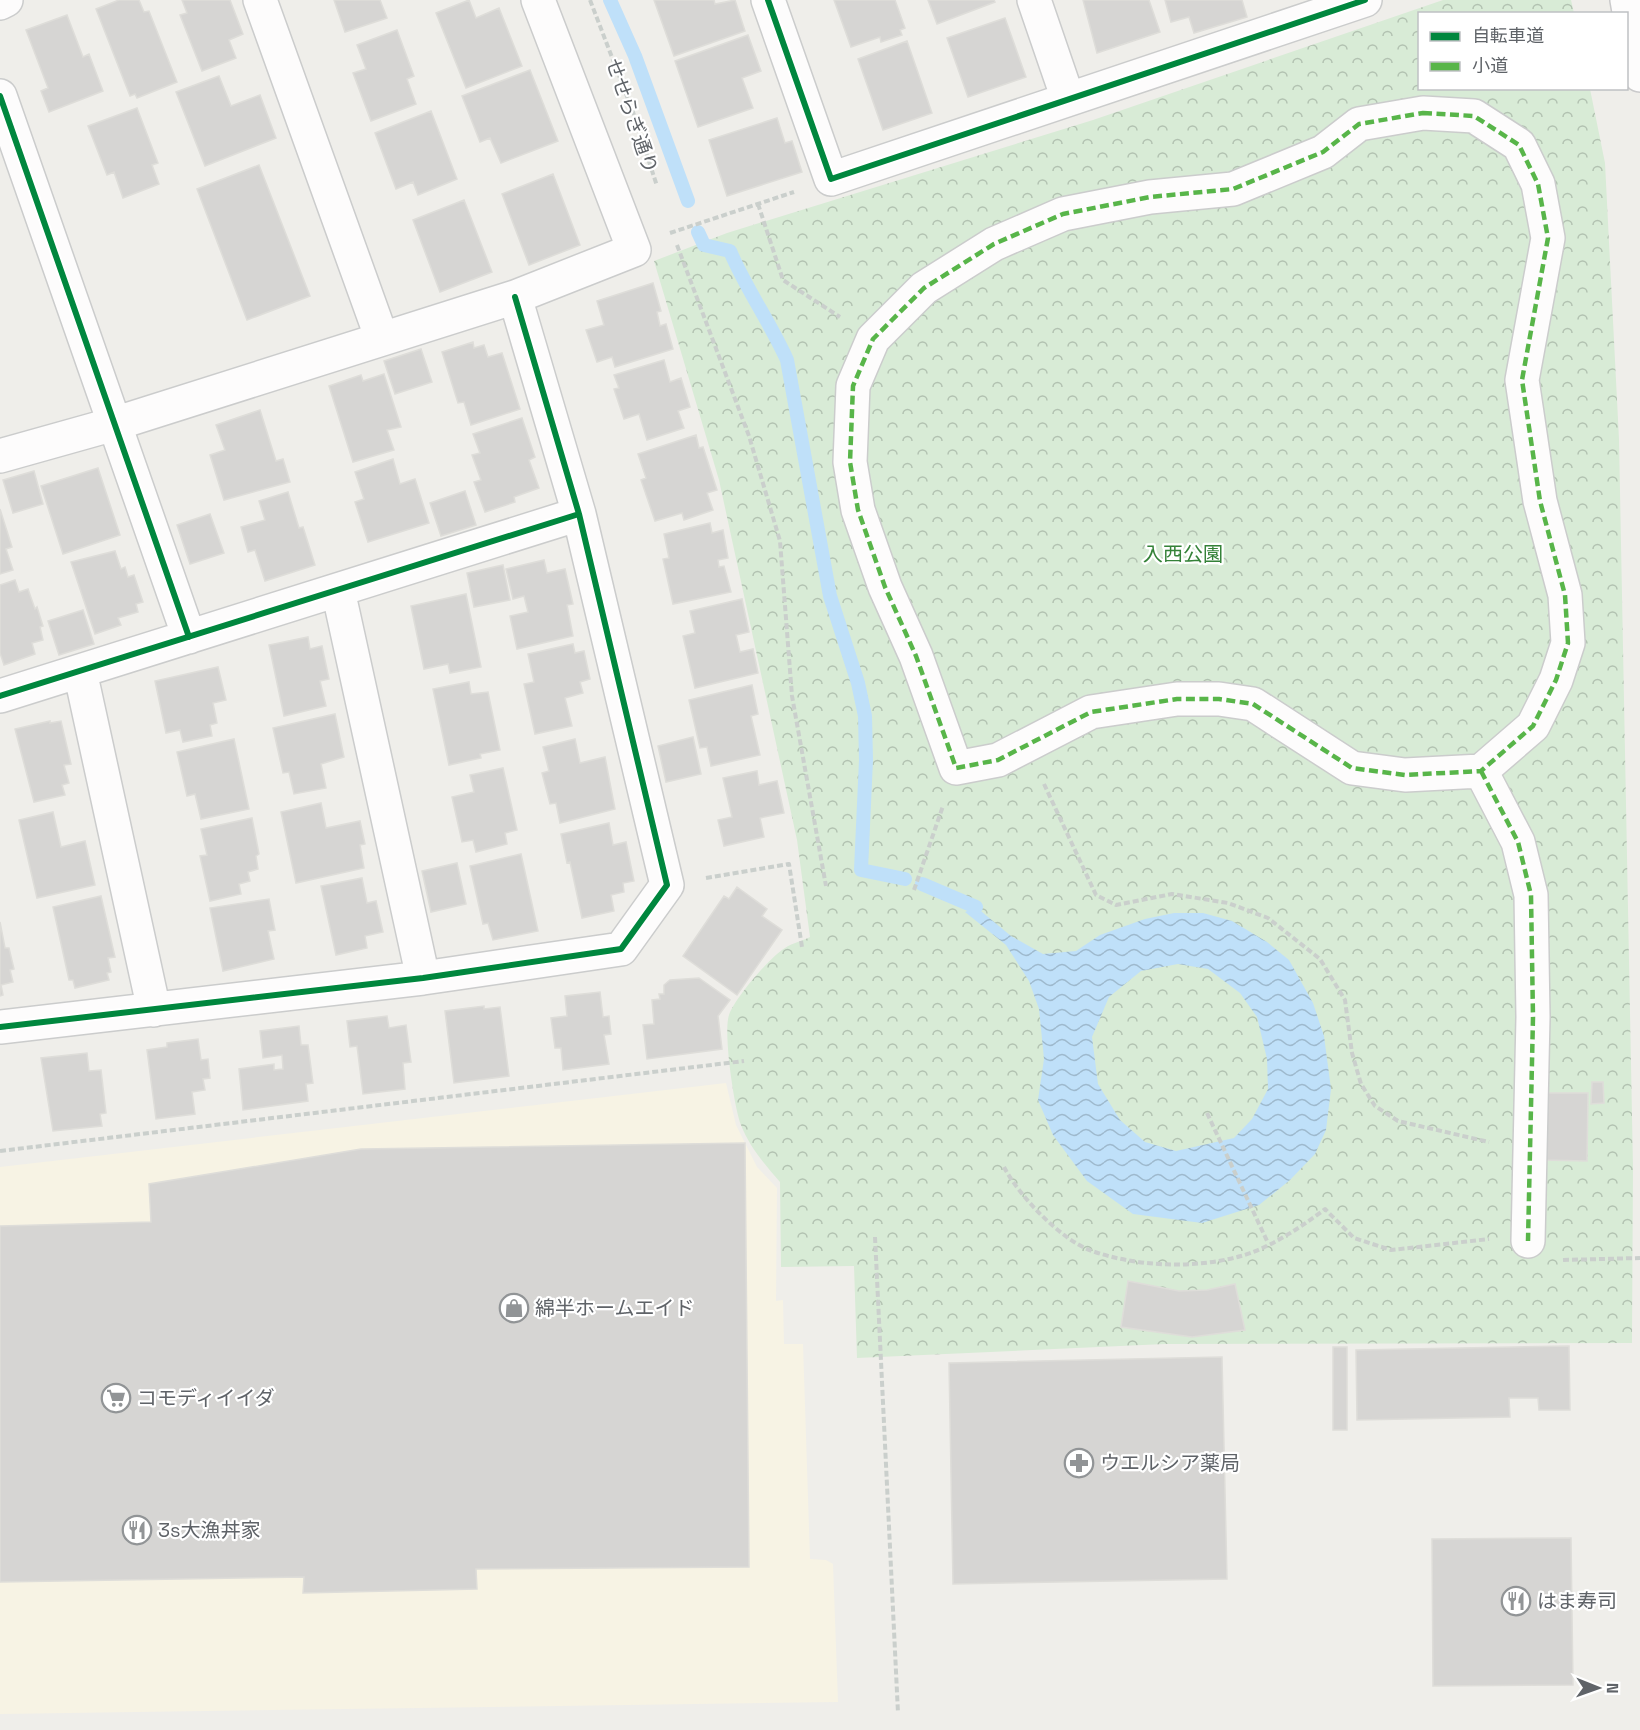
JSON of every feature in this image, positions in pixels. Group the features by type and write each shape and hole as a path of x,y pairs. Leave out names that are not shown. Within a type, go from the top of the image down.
{"street":[{"path":"0,3 6,0"},
{"path":"260,0 382,339"},
{"path":"0,456 114,424 516,297 634,249 538,0"},
{"path":"768,0 831,179 1068,99 1283,12 1365,0"},
{"path":"1034,0 1068,99"},
{"path":"1627,0 1640,75"},
{"path":"0,96 189,637"},
{"path":"1423,113 1474,116 1519,145 1538,184 1548,238 1522,380 1540,501 1565,596 1568,644 1556,680 1533,726 1481,771 1405,775 1352,768 1253,704 1219,699 1177,699 1091,712 998,760 956,768 916,656 885,587 858,510 850,462 854,386 873,339 924,288 994,244 1063,214 1150,197 1233,189 1323,152 1359,124 1423,113"},
{"path":"0,1027 423,978 621,949 667,885 579,514 516,297"},
{"path":"0,696 579,514"},
{"path":"338,590 423,978"},
{"path":"80,671 154,1010"},
{"path":"1481,771 1518,842 1531,896 1532,1152 1528,1242"}],"path":[{"path":"672,232 831,179"},
{"path":"758,204 783,280 873,339"},
{"path":"668,222 749,436 780,541 792,696 826,886"},
{"path":"1027,745 1095,895 1116,905 1172,894 1228,903 1268,918 1320,959 1345,1000 1352,1053 1361,1084 1375,1106 1398,1121 1532,1152"},
{"path":"914,890 956,768"},
{"path":"667,885 789,864 802,947"},
{"path":"0,1151 744,1061"},
{"path":"1207,1113 1268,1243"},
{"path":"1004,1167 1012,1183 1049,1224 1090,1251 1145,1264 1242,1256 1299,1229 1325,1209 1354,1238 1391,1250 1494,1238 1528,1242 1561,1260 1640,1258"},
{"path":"875,1237 898,1713"}],"shaded area":[{"path":"726,1083 736,1125 757,1167 777,1188 776,1301 783,1300 784,1344 803,1344 810,1559 826,1560 833,1564 838,1702 0,1714 0,1167"}],"green space":[{"name":"入西公園","path":"1443,0 1571,0 1574,12 1418,12 1418,90 1590,90 1605,163 1619,439 1633,1168 1632,1343 1165,1344 857,1358 854,1266 781,1267 780,1182 763,1162 741,1125 730,1070 728,1024 732,1008 770,960 788,946 810,937 797,840 719,480 654,261 727,233 1093,120"}],"water":[{"path":"976,907 1011,936 1043,954 1076,951 1100,935 1145,919 1174,913 1203,913 1232,921 1267,942 1289,960 1313,1003 1324,1036 1331,1089 1326,1130 1315,1154 1290,1180 1259,1205 1202,1223 1133,1214 1087,1181 1053,1135 1038,1100 1044,1059 1039,1009 1029,981 1006,945 965,912","holes":["1178,964 1208,969 1240,993 1257,1017 1267,1059 1268,1089 1252,1119 1234,1138 1176,1151 1145,1142 1120,1120 1098,1084 1092,1037 1109,997 1141,971"]}],"building":[{"path":"119,0 139,0 144,12 149,11 177,82 137,98 135,94 130,96 96,9"},
{"path":"182,0 230,0 243,34 229,40 236,58 202,71 180,15 187,13"},
{"path":"334,0 380,0 387,18 345,32"},
{"path":"469,0 476,18 499,8 522,66 466,88 436,13"},
{"path":"654,0 714,0 715,4 735,0 745,31 674,56"},
{"path":"834,0 895,0 905,28 900,30 902,35 881,42 880,37 851,47"},
{"path":"928,0 994,0 995,2 937,24"},
{"path":"1083,0 1149,0 1160,32 1097,53"},
{"path":"1165,0 1242,0 1247,17 1194,33 1189,17 1171,22"},
{"path":"67,15 83,57 89,54 103,91 49,112 41,91 48,88 26,30"},
{"path":"1005,18 1026,77 968,97 947,38"},
{"path":"397,30 414,76 407,79 416,104 371,121 353,73 366,69 357,45"},
{"path":"748,35 761,71 742,78 753,108 698,127 675,61"},
{"path":"907,41 932,113 883,130 858,59"},
{"path":"530,70 558,141 501,163 490,138 480,142 462,96"},
{"path":"219,76 231,106 260,95 276,138 205,166 176,92"},
{"path":"137,108 158,163 152,165 159,184 123,198 114,172 107,175 88,126"},
{"path":"431,111 457,179 418,195 413,182 396,189 375,133"},
{"path":"777,118 785,143 792,141 802,172 727,196 709,140"},
{"path":"259,165 310,296 247,320 197,189"},
{"path":"553,174 580,245 529,265 502,194"},
{"path":"464,200 492,272 440,292 413,220"},
{"path":"653,283 661,311 657,312 660,326 666,324 673,349 615,367 612,357 597,362 586,330 604,325 597,301"},
{"path":"473,342 474,348 484,345 488,357 502,353 520,409 471,425 464,402 458,403 442,352"},
{"path":"421,349 432,382 395,394 384,361"},
{"path":"664,360 670,382 681,378 690,407 678,411 684,428 647,440 639,414 624,419 614,389 619,388 614,375"},
{"path":"384,374 401,427 387,430 394,450 353,462 329,386 361,375 363,381"},
{"path":"260,410 276,461 283,459 290,482 224,500 210,455 225,450 216,425"},
{"path":"522,418 535,457 529,460 539,488 514,497 515,502 485,512 474,482 481,480 472,455 480,453 473,434"},
{"path":"696,435 699,448 703,447 717,490 707,493 713,510 684,520 682,513 655,521 641,480 646,478 638,454"},
{"path":"393,459 400,484 415,479 429,523 368,542 355,502 364,499 355,472"},
{"path":"98,468 120,535 63,554 41,486"},
{"path":"34,471 43,504 13,513 3,480"},
{"path":"465,491 476,525 441,536 430,503"},
{"path":"288,492 299,528 303,527 315,565 265,581 255,550 248,552 241,527 265,520 259,501"},
{"path":"0,509 12,547 6,549 13,570 0,574"},
{"path":"210,514 224,553 190,564 177,525"},
{"path":"710,523 712,533 723,530 728,558 718,560 719,567 724,566 731,592 673,604 663,559 669,558 664,534"},
{"path":"115,551 121,569 125,567 128,577 134,575 143,602 136,604 138,612 118,618 121,625 95,634 71,562"},
{"path":"544,560 547,573 565,569 573,604 567,605 573,636 517,649 510,616 528,612 524,596 513,599 506,569"},
{"path":"503,565 510,600 474,607 467,573"},
{"path":"15,580 19,592 28,589 35,609 37,607 43,626 40,627 43,640 32,643 35,654 4,665 0,653 0,585"},
{"path":"466,594 481,667 450,673 448,664 424,669 411,606"},
{"path":"742,599 749,632 736,635 740,652 753,649 758,673 695,688 683,636 695,633 690,611"},
{"path":"83,610 94,644 59,655 48,621"},
{"path":"308,637 310,649 322,646 329,679 320,681 326,706 284,716 269,645"},
{"path":"573,644 575,653 584,651 590,679 580,682 583,693 565,698 572,726 535,734 524,684 534,682 528,654"},
{"path":"218,667 226,700 213,703 217,723 210,725 212,736 183,742 180,730 166,733 155,681"},
{"path":"469,682 471,694 488,692 500,750 480,754 481,758 449,765 433,689"},
{"path":"752,685 758,714 751,716 760,755 711,766 707,747 700,748 689,700"},
{"path":"335,714 344,757 321,764 326,788 294,794 289,772 283,773 273,728"},
{"path":"50,721 50,723 61,721 71,764 64,765 69,783 62,785 65,795 34,802 15,729"},
{"path":"693,737 701,774 666,782 658,746"},
{"path":"234,739 249,809 201,819 195,794 187,796 177,752"},
{"path":"575,739 580,763 605,757 615,809 560,823 556,803 550,804 542,773 549,771 543,747"},
{"path":"503,768 517,830 505,833 507,844 476,852 473,840 462,842 452,797 474,792 470,775"},
{"path":"757,771 759,785 777,781 784,813 760,818 764,837 724,846 718,820 732,817 723,778"},
{"path":"321,803 326,828 360,821 365,844 360,845 364,868 296,883 281,812"},
{"path":"53,812 61,847 85,841 95,885 37,898 19,820"},
{"path":"252,818 259,854 256,856 258,869 248,872 250,881 239,884 241,894 210,901 200,856 207,855 201,829"},
{"path":"609,823 613,845 626,842 634,881 623,883 624,892 611,895 614,911 582,918 570,862 567,863 561,834"},
{"path":"521,854 538,931 493,940 488,923 483,924 470,866"},
{"path":"457,863 466,904 431,912 422,871"},
{"path":"362,878 367,903 376,901 383,932 365,936 367,948 336,955 321,886"},
{"path":"737,887 767,909 762,916 782,930 737,995 683,956 724,896 729,899"},
{"path":"101,896 115,957 108,958 111,972 107,973 109,980 75,988 73,980 69,980 53,907"},
{"path":"269,899 275,930 268,931 274,959 223,971 210,908"},
{"path":"0,922 5,948 9,948 14,969 10,970 13,982 1,985 3,995 0,996"},
{"path":"699,978 730,1000 718,1016 722,1049 647,1059 643,1025 654,1024 652,1000 660,999 659,994 664,994 664,985 670,980"},
{"path":"600,992 603,1017 609,1016 611,1034 604,1035 609,1064 563,1070 561,1048 555,1048 551,1018 567,1016 565,996"},
{"path":"484,1006 484,1009 500,1007 509,1076 454,1083 445,1011"},
{"path":"387,1016 389,1028 406,1025 411,1062 403,1063 405,1089 363,1094 357,1046 350,1047 347,1021"},
{"path":"299,1026 301,1045 308,1045 313,1083 306,1084 308,1101 243,1110 239,1069 274,1064 274,1070 283,1069 282,1055 263,1058 260,1031"},
{"path":"198,1039 201,1060 208,1059 210,1078 203,1079 205,1090 192,1092 195,1114 156,1119 147,1050 167,1047 167,1043"},
{"path":"87,1053 89,1071 101,1070 106,1113 100,1114 102,1126 53,1131 41,1058"},
{"path":"1592,1082 1603,1082 1604,1103 1591,1104"},
{"path":"1543,1093 1588,1093 1587,1161 1543,1160"},
{"path":"745,1143 749,1567 476,1569 477,1589 303,1593 304,1577 0,1582 0,1226 151,1222 149,1184 361,1149"},
{"path":"1128,1281 1179,1291 1207,1290 1235,1284 1245,1330 1192,1337 1121,1327"},
{"path":"1569,1346 1570,1410 1539,1410 1538,1398 1509,1398 1510,1417 1357,1420 1356,1350"},
{"path":"1333,1347 1347,1347 1347,1430 1333,1430"},
{"path":"1222,1357 1227,1579 953,1584 949,1363"},
{"path":"1571,1538 1573,1685 1433,1686 1432,1539"}],"waterway":[{"path":"610,0 635,56 688,201"},
{"path":"698,232 704,245 730,251 787,360 830,596 858,683 865,716 866,760 861,870 905,879"},
{"path":"922,884 976,907"}],"marked path":[{"path":"1423,113 1474,116 1519,145 1538,184 1548,238 1522,380 1540,501 1565,595 1568,643 1556,680 1533,726 1481,771 1405,775 1352,768 1253,704 1219,699 1177,699 1091,712 998,760 956,768 916,656 885,587 858,510 850,462 853,386 873,339 924,288 994,244 1063,214 1150,197 1233,189 1323,152 1359,124 1423,113"},
{"path":"1481,771 1518,842 1531,895 1533,1017 1528,1241"}],"cycle path":[{"path":"768,0 831,179 1365,0"},
{"path":"0,96 189,637"},
{"path":"0,1027 423,978 621,949 667,885 579,514 515,297"},
{"path":"0,696 579,514"}],"place":[{"name":"綿半ホームエイド","path":"514,1308"},
{"name":"コモディイイダ","path":"116,1398"},
{"name":"ウエルシア薬局","path":"1079,1463"},
{"name":"3s大漁丼家","path":"137,1530"},
{"name":"はま寿司","path":"1516,1601"}]}
